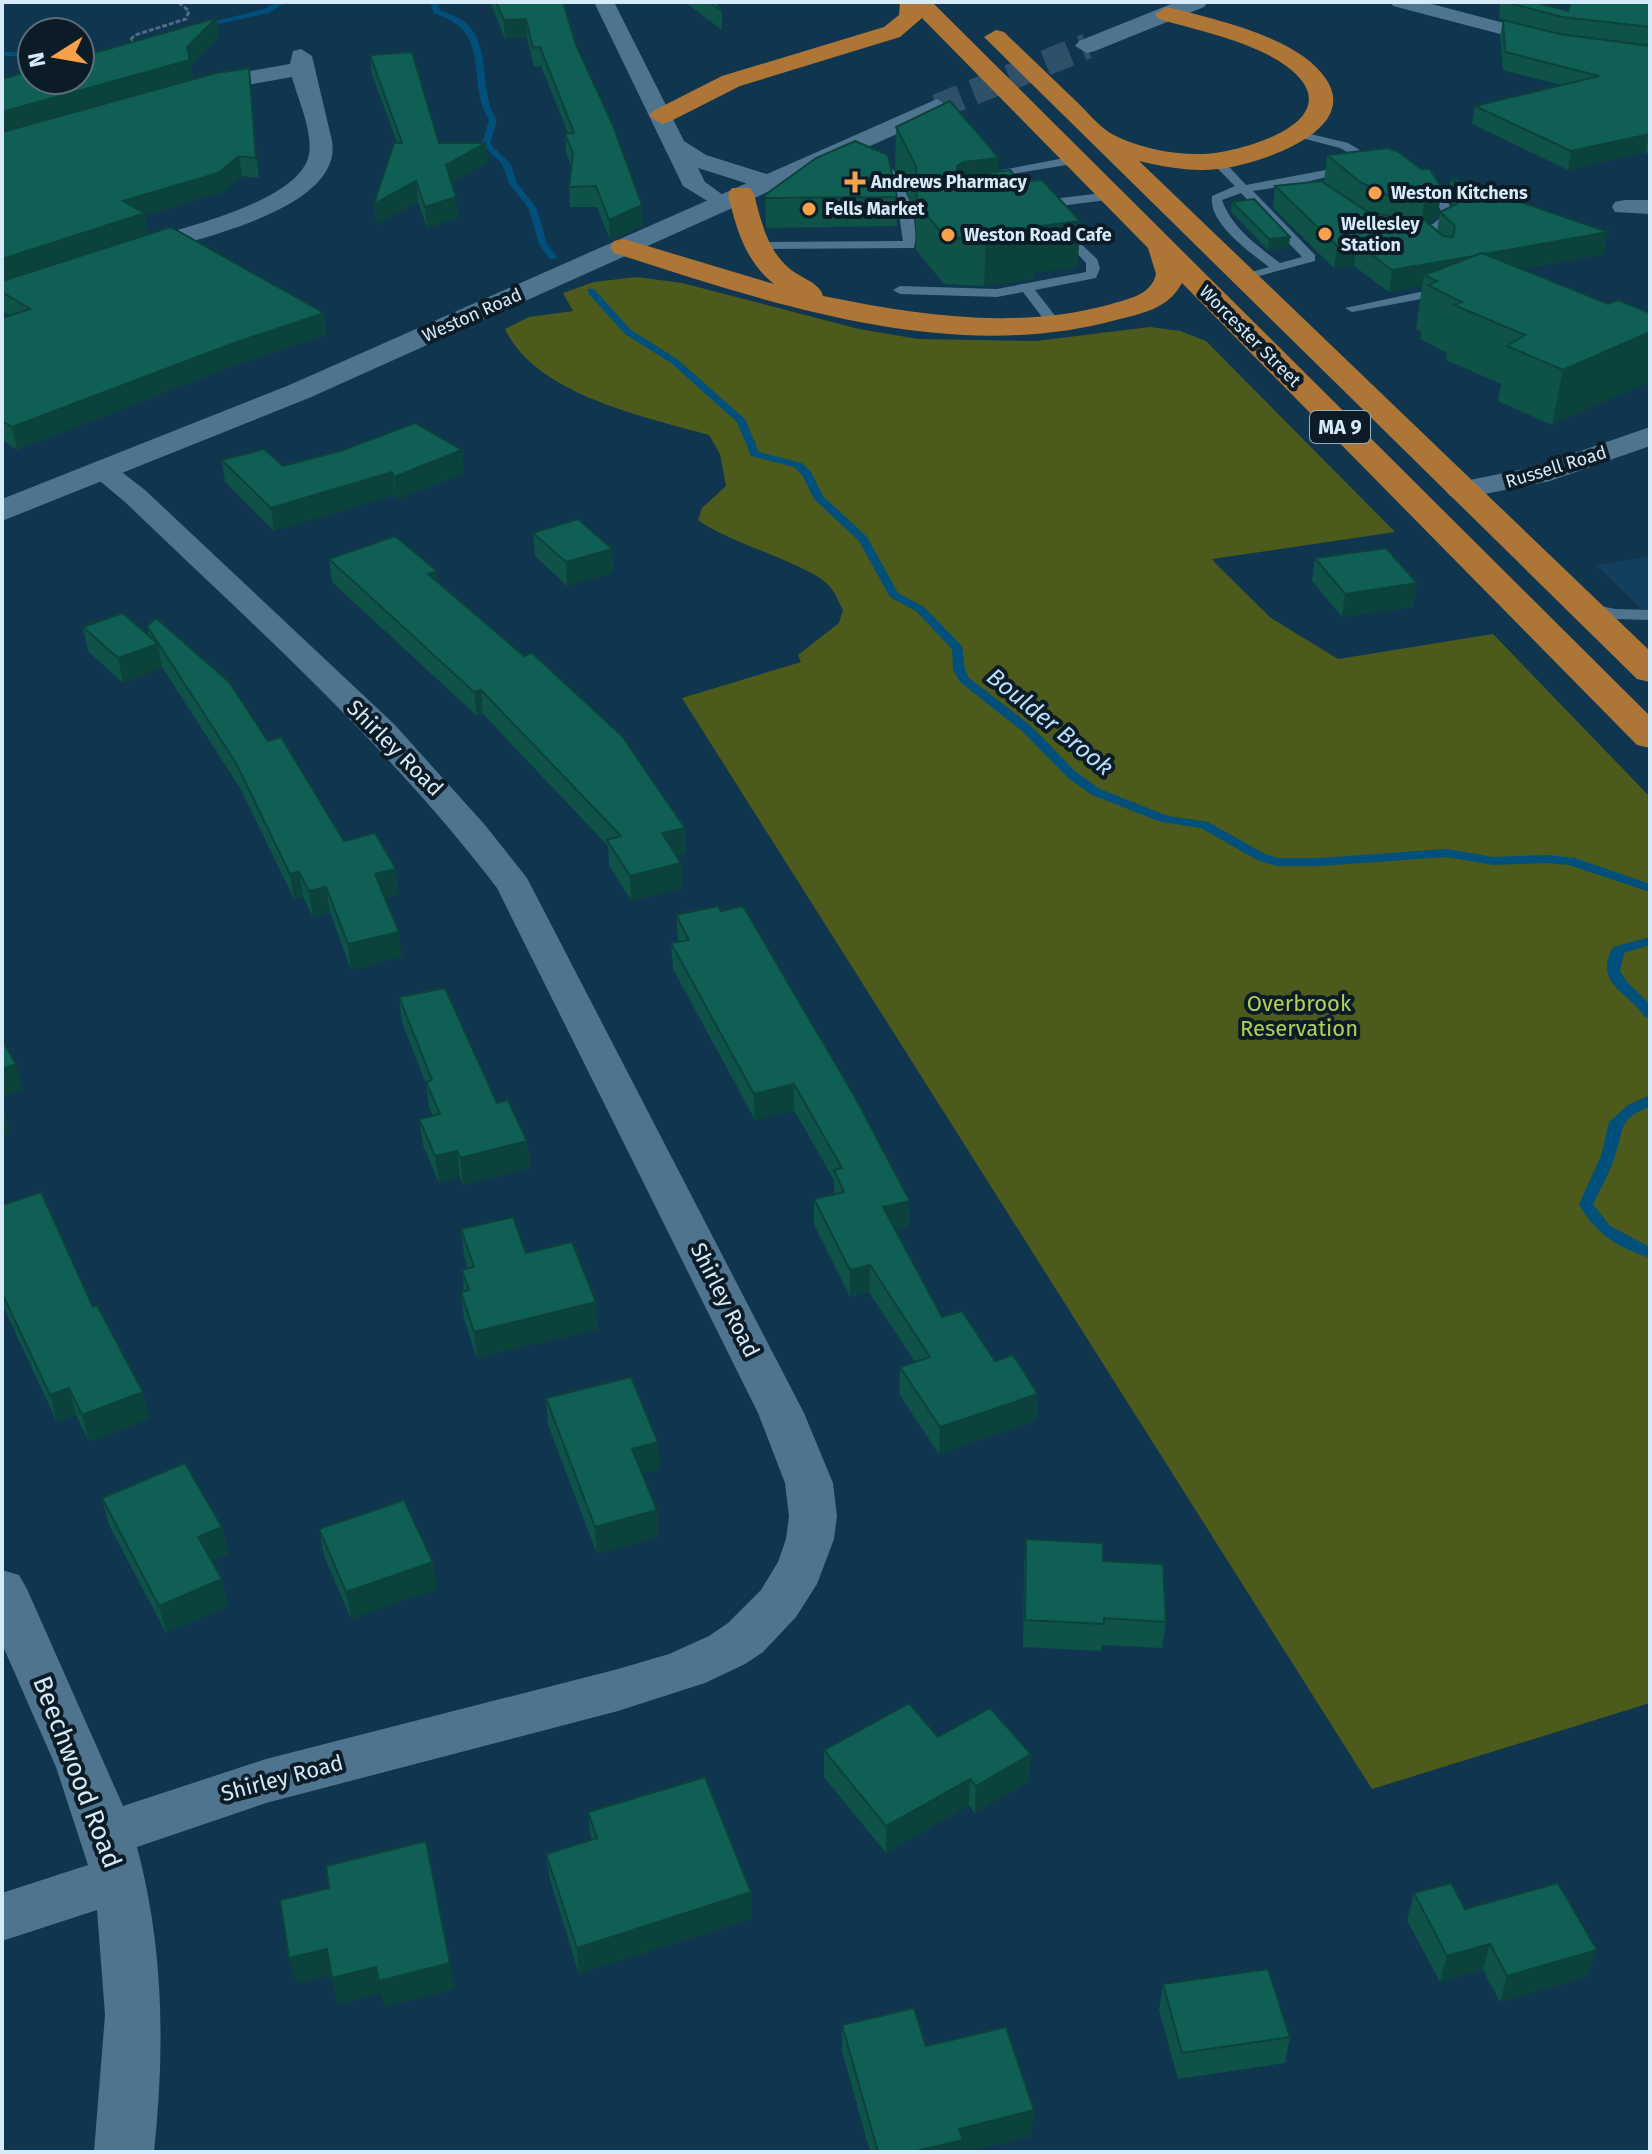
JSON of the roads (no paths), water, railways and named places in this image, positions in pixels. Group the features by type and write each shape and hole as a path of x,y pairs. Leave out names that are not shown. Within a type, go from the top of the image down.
{"highway":[{"path":"662,116 731,81 872,39 907,22 912,2"},
{"name":"Worcester Street","path":"919,2 1650,737"},
{"path":"1092,132 1111,143 1145,154 1217,161 1253,154 1298,134 1314,120 1321,102 1317,84 1306,71 1251,42 1167,14"},
{"name":"Worcester Street","path":"979,21 1650,671"},
{"path":"872,39 922,40 968,51"},
{"path":"1186,224 1181,205 1182,191 1194,175 1217,161"},
{"path":"732,198 754,246 767,263 785,279 834,305"},
{"path":"633,250 711,255 754,246"},
{"path":"633,250 719,278 834,305 943,325 1053,322 1098,316 1149,302 1165,290 1172,271 1162,248"},
{"path":"1098,316 1183,318 1233,331 1262,349"}],"main road":[{"path":"1087,46 1196,2"},
{"name":"Weston Road","path":"2,511 104,472 633,250 732,198 937,107"}],"street":[{"path":"604,2 695,186 732,198"},
{"path":"1400,2 1557,43 1650,55"},
{"path":"106,259 270,204 315,178 322,162 311,98 300,63 177,93"},
{"path":"677,146 698,160 767,182"},
{"path":"1624,207 1650,207"},
{"name":"Russell Road","path":"1460,490 1548,473 1650,436"},
{"name":"Shirley Road","path":"2,1917 112,1857 266,1781 618,1690 678,1671 728,1650 768,1618 796,1578 811,1535 812,1494 781,1413 514,886 463,818 410,761 135,496 104,472"},
{"name":"Beechwood Road","path":"2,1589 82,1770 112,1857 128,1939 133,2014 133,2081 124,2152"}],"lane":[{"path":"1298,134 1344,145 1370,162 1404,174 1444,205 1449,216 1443,224 1421,231 1388,231"},
{"path":"754,246 910,245 898,181 887,168 840,150"},
{"path":"872,161 886,154"},
{"path":"987,174 1075,160"},
{"path":"1217,161 1310,258 1242,279"},
{"path":"1279,268 1256,250 1218,208 1216,199 1220,194 1300,180 1370,162"},
{"path":"1300,180 1334,204"},
{"path":"1023,207 1111,196"},
{"path":"900,290 965,295 1028,289 1086,277 1094,268 1038,205"},
{"path":"1421,231 1437,246"},
{"path":"1352,308 1464,288"},
{"path":"1028,289 1053,322"},
{"path":"1582,607 1615,614 1650,615"}],"waterway":[{"name":"Boulder Brook","path":"200,26 266,11 282,2"},
{"name":"Boulder Brook","path":"434,2 437,11 465,27 472,37 483,99 493,120 486,144 506,163 513,183 533,209 543,244 553,257"},
{"name":"Boulder Brook","path":"2,54 16,54"},
{"name":"Boulder Brook","path":"591,291 628,332 674,361 741,421 755,454 798,465 807,474 818,497 863,539 894,595 920,609 958,648 959,670 964,680 1026,728 1072,775 1096,792 1165,819 1204,825 1261,857 1277,862 1447,853 1493,861 1548,859 1571,861 1650,888"},
{"name":"Boulder Brook","path":"1650,941 1618,950 1613,962 1616,979 1650,1014"},
{"name":"Boulder Brook","path":"1650,1100 1633,1108 1614,1125 1608,1156 1586,1204 1605,1229 1650,1253"}],"tunnel":[{"path":"937,107 1087,46"}],"place":[{"name":"Andrews Pharmacy","path":"855,182"},
{"name":"Weston Kitchens","path":"1375,193"},
{"name":"Fells Market","path":"809,209"},
{"name":"Wellesley Station","path":"1325,234"},
{"name":"Weston Road Cafe","path":"948,235"}],"park label":[{"name":"Overbrook Reservation","path":"1299,1016"}]}
